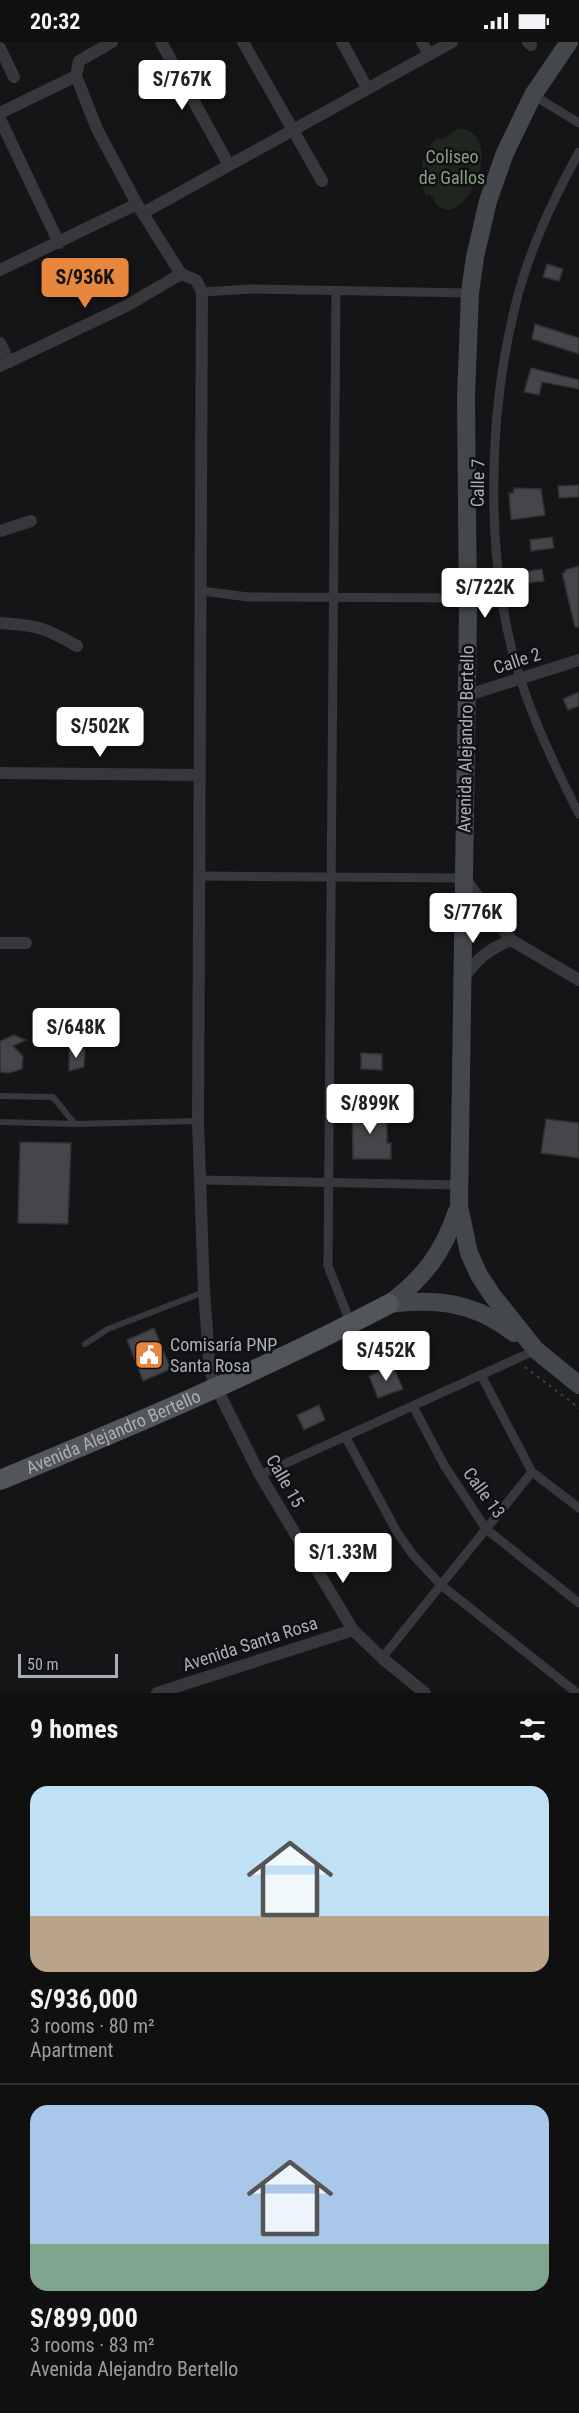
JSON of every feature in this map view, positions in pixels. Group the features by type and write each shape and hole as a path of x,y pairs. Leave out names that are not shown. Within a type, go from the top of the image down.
{"main road":[{"name":"Avenida Alejandro Bertello","path":"536,1350 479,1275 462,1230 459,1206 468,598 466,397 470,293 475,257 488,201 505,153 533,95 569,42"},
{"name":"Avenida Alejandro Bertello","path":"0,1480 107,1436 216,1387 389,1304 413,1286 434,1262 449,1234 459,1206"},
{"name":"Avenida Alejandro Bertello","path":"389,1304 430,1301 451,1303 481,1312 504,1325 579,1385"}],"street":[{"path":"112,42 79,61 76,76 97,129 140,208 181,274 196,280 202,292 251,289 470,293"},
{"path":"161,42 230,165"},
{"path":"243,42 322,181"},
{"path":"342,42 368,88"},
{"path":"422,42 429,55"},
{"path":"0,270 230,165 452,42"},
{"path":"0,48 14,77"},
{"path":"0,113 76,76"},
{"path":"533,95 579,123"},
{"path":"0,119 59,243"},
{"name":"Calle 7","path":"579,152 546,217 516,301 505,350 493,481 495,548 506,617 520,679 549,756 579,814"},
{"path":"0,343 4,364 128,305 181,274"},
{"path":"336,290 328,1266 351,1324"},
{"name":"Calle 15","path":"202,292 201,876 198,1121 204,1292 210,1371 260,1475 353,1630 382,1658 425,1693"},
{"path":"0,531 31,521"},
{"path":"202,591 248,597 468,598"},
{"path":"0,623 28,625 48,630 77,646"},
{"name":"Calle 2","path":"465,696 579,660"},
{"path":"0,773 200,775"},
{"path":"201,876 330,875 464,878 511,940 579,980"},
{"path":"462,980 475,962 491,948 511,940"},
{"path":"0,943 26,943"},
{"path":"200,1180 459,1185"},
{"path":"260,1475 536,1350"},
{"path":"481,1375 532,1472 579,1508"},
{"name":"Calle 13","path":"413,1406 444,1465 486,1529 579,1603"},
{"path":"345,1436 397,1533 413,1555 441,1585 578,1693"},
{"path":"382,1658 532,1472"},
{"name":"Avenida Santa Rosa","path":"157,1693 353,1630"}],"lane":[{"path":"0,1096 53,1096 75,1124"},
{"path":"1,1120 75,1124 198,1121"},
{"path":"85,1344 108,1329 204,1292"}],"path":[{"path":"516,1359 579,1408"}],"green space":[{"name":"Coliseo de Gallos","path":"459,128 472,133 479,142 482,155 480,169 468,196 459,205 448,210 439,207 430,194 426,195 422,184 422,164 428,148 438,138 441,140"}],"building":[{"path":"547,264 563,269 559,281 543,277"},
{"path":"535,324 579,338 579,354 532,339"},
{"path":"531,368 579,380 579,389 542,382 539,395 524,392"},
{"path":"579,485 579,497 559,498 558,486"},
{"path":"514,488 541,489 545,515 511,520 509,493 513,493"},
{"path":"552,537 554,548 531,551 530,540"},
{"path":"579,566 579,627 575,627 562,573"},
{"path":"542,569 544,581 518,584 517,573"},
{"path":"579,692 579,706 568,710 563,699"},
{"path":"14,1035 26,1040 13,1046 23,1056 22,1069 9,1073 0,1072 0,1041"},
{"path":"69,1049 85,1049 84,1067 69,1071"},
{"path":"361,1053 382,1054 382,1070 361,1069"},
{"path":"352,1108 370,1108 370,1114 387,1115 387,1143 391,1143 391,1159 353,1159"},
{"path":"546,1119 579,1123 579,1158 541,1153"},
{"path":"20,1142 71,1143 68,1224 18,1223"},
{"name":"Comisaría PNP Santa Rosa","path":"154,1328 171,1369 143,1381 127,1340"},
{"path":"393,1366 403,1389 378,1398 369,1376"},
{"path":"319,1405 325,1420 304,1430 297,1415"}],"place":[{"name":"Comisaría PNP Santa Rosa","path":"149,1355"}]}
